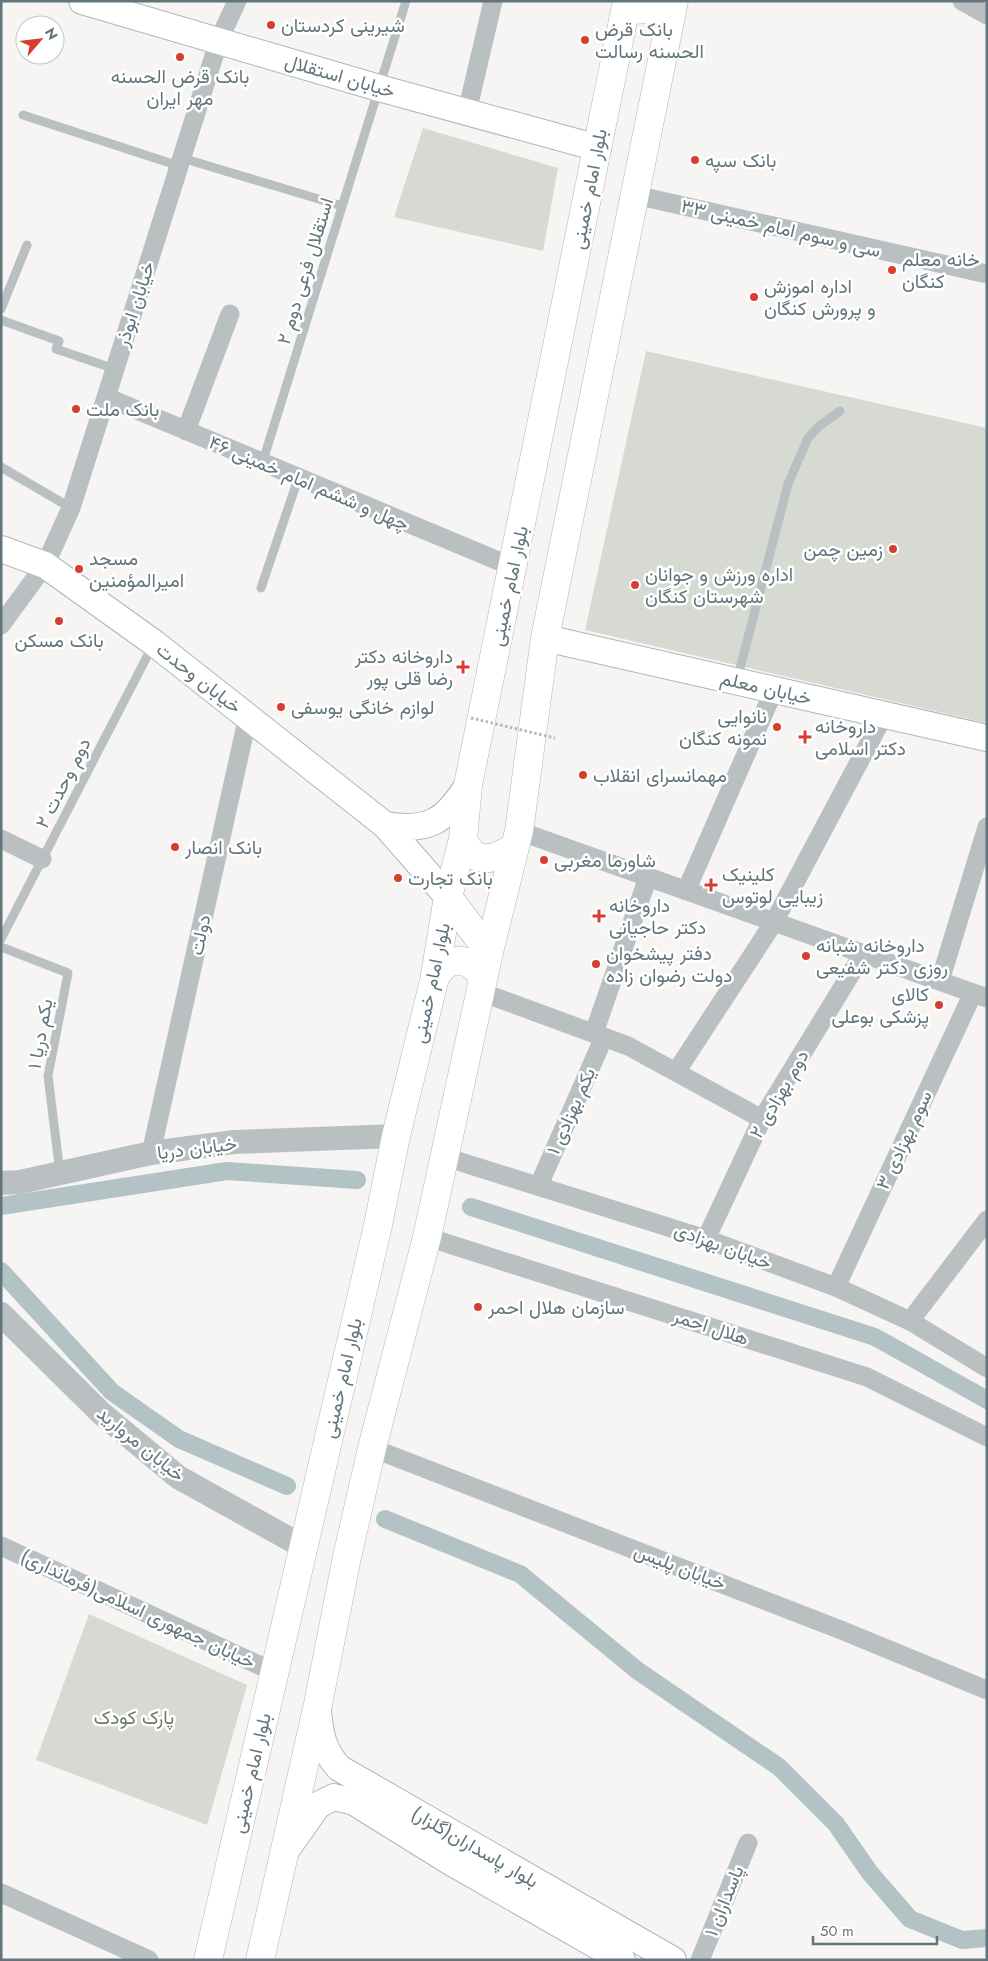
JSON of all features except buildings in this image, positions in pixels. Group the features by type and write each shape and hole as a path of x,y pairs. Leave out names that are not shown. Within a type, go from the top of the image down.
{"main road":[{"name":"خیابان استقلال","path":"82,1 141,9 219,40 379,88 598,148"},
{"path":"260,1960 318,1704 347,1556 372,1448 427,1237 489,952 516,840 545,638 674,1"},
{"path":"626,6 650,9 660,15 668,29"},
{"name":"بلوار امام خمینی","path":"208,1960 302,1546 378,1225 396,1136 434,982 448,897 463,839 468,785 626,6"},
{"name":"خیابان وحدت","path":"1,550 45,565 154,642 385,825 448,897"},
{"name":"خیابان معلم","path":"545,638 987,738"},
{"path":"385,825 407,828 434,822 454,808 468,785"},
{"path":"463,839 469,851 487,859 500,856 516,840"},
{"path":"448,897 489,952"},
{"path":"434,982 438,972 444,965 462,961 472,964 479,970 482,986"},
{"name":"بلوار پاسداران(گلزار)","path":"318,1704 320,1734 327,1754 339,1768 454,1850 622,1960"},
{"name":"بلوار پاسداران(گلزار)","path":"285,1852 318,1805 334,1797 354,1802 673,1960"}],"street":[{"name":"خیابان ابوذر","path":"1,625 45,565 71,508 219,40 237,1"},
{"path":"467,112 493,1"},
{"path":"962,1 987,15"},
{"name":"سی و سوم امام خمینی ۳۳","path":"634,195 987,274"},
{"path":"186,431 230,314"},
{"name":"چهل و ششم امام خمینی ۴۶","path":"106,398 513,567"},
{"path":"686,891 774,690"},
{"path":"676,1072 774,922 884,714"},
{"name":"دولت","path":"152,1153 248,716"},
{"path":"940,981 987,827"},
{"path":"1,838 42,859"},
{"path":"516,840 648,877 980,995"},
{"name":"یکم بهزادی ۱","path":"539,1185 599,1035 648,877"},
{"name":"دوم بهزادی ۲","path":"706,1239 762,1118 863,954"},
{"path":"482,986 628,1046 762,1118"},
{"name":"سوم بهزادی ۳","path":"836,1287 980,995"},
{"name":"خیابان دریا","path":"1,1183 20,1182 152,1153 234,1142 396,1136"},
{"name":"خیابان بهزادی","path":"445,1157 706,1239 836,1287 910,1321 987,1368"},
{"path":"910,1321 987,1220"},
{"name":"هلال احمر","path":"427,1237 867,1377 987,1437"},
{"name":"خیابان مروارید","path":"1,1314 100,1413 178,1477 302,1546"},
{"name":"خیابان پلیس","path":"372,1448 841,1630 987,1690"},
{"name":"خیابان جمهوری اسلامی(فرمانداری)","path":"1,1546 274,1672"},
{"name":"پاسداران ۱","path":"700,1960 748,1843"},
{"path":"1,1893 149,1960"}],"lane":[{"name":"استقلال فرعی دوم ۲","path":"262,464 406,1"},
{"path":"23,115 181,162 342,206"},
{"path":"1,309 27,245"},
{"path":"1,320 58,341 56,350 115,369"},
{"path":"737,681 788,484 808,438 819,426 840,411"},
{"path":"1,467 71,508"},
{"path":"260,588 298,479"},
{"name":"دوم وحدت ۲","path":"1,939 154,642"},
{"name":"یکم دریا ۱","path":"1,947 68,973 48,1076 60,1173"}],"path":[{"path":"471,718 555,738"}],"green space":[{"path":"423,128 558,168 543,251 394,217"},
{"path":"646,351 987,428 987,723 585,630"},
{"name":"پارک کودک","path":"89,1614 247,1685 207,1825 36,1760"}],"waterway":[{"path":"1,1206 227,1171 357,1180"},
{"path":"471,1207 875,1337 987,1400"},
{"path":"1,1271 112,1392 179,1439 287,1486"},
{"path":"385,1519 520,1574 638,1671 779,1767 836,1824 870,1873 910,1919 962,1940 987,1938"}],"place":[{"name":"شیرینی کردستان","path":"271,25"},
{"name":"بانک قرض الحسنه رسالت","path":"585,40"},
{"name":"بانک قرض الحسنه مهر ایران","path":"180,57"},
{"name":"بانک سپه","path":"695,160"},
{"name":"خانه معلم کنگان","path":"892,270"},
{"name":"اداره اموزش و پرورش کنگان","path":"754,297"},
{"name":"بانک ملت","path":"76,409"},
{"name":"زمین چمن","path":"893,549"},
{"name":"مسجد امیرالمؤمنین","path":"79,569"},
{"name":"اداره ورزش و جوانان شهرستان کنگان","path":"635,585"},
{"name":"بانک مسکن","path":"59,621"},
{"name":"داروخانه دکتر رضا قلی پور","path":"463,667"},
{"name":"لوازم خانگی یوسفی","path":"281,707"},
{"name":"نانوایی نمونه کنگان","path":"777,727"},
{"name":"داروخانه دکتر اسلامی","path":"805,737"},
{"name":"مهمانسرای انقلاب","path":"583,775"},
{"name":"بانک انصار","path":"175,847"},
{"name":"شاورما مغربی","path":"544,860"},
{"name":"بانک تجارت","path":"398,878"},
{"name":"کلینیک زیبایی لوتوس","path":"711,885"},
{"name":"داروخانه دکتر حاجیانی","path":"599,916"},
{"name":"داروخانه شبانه روزی دکتر شفیعی","path":"806,956"},
{"name":"دفتر پیشخوان دولت رضوان زاده","path":"596,964"},
{"name":"کالای پزشکی بوعلی","path":"939,1005"},
{"name":"سازمان هلال احمر","path":"478,1307"}]}
